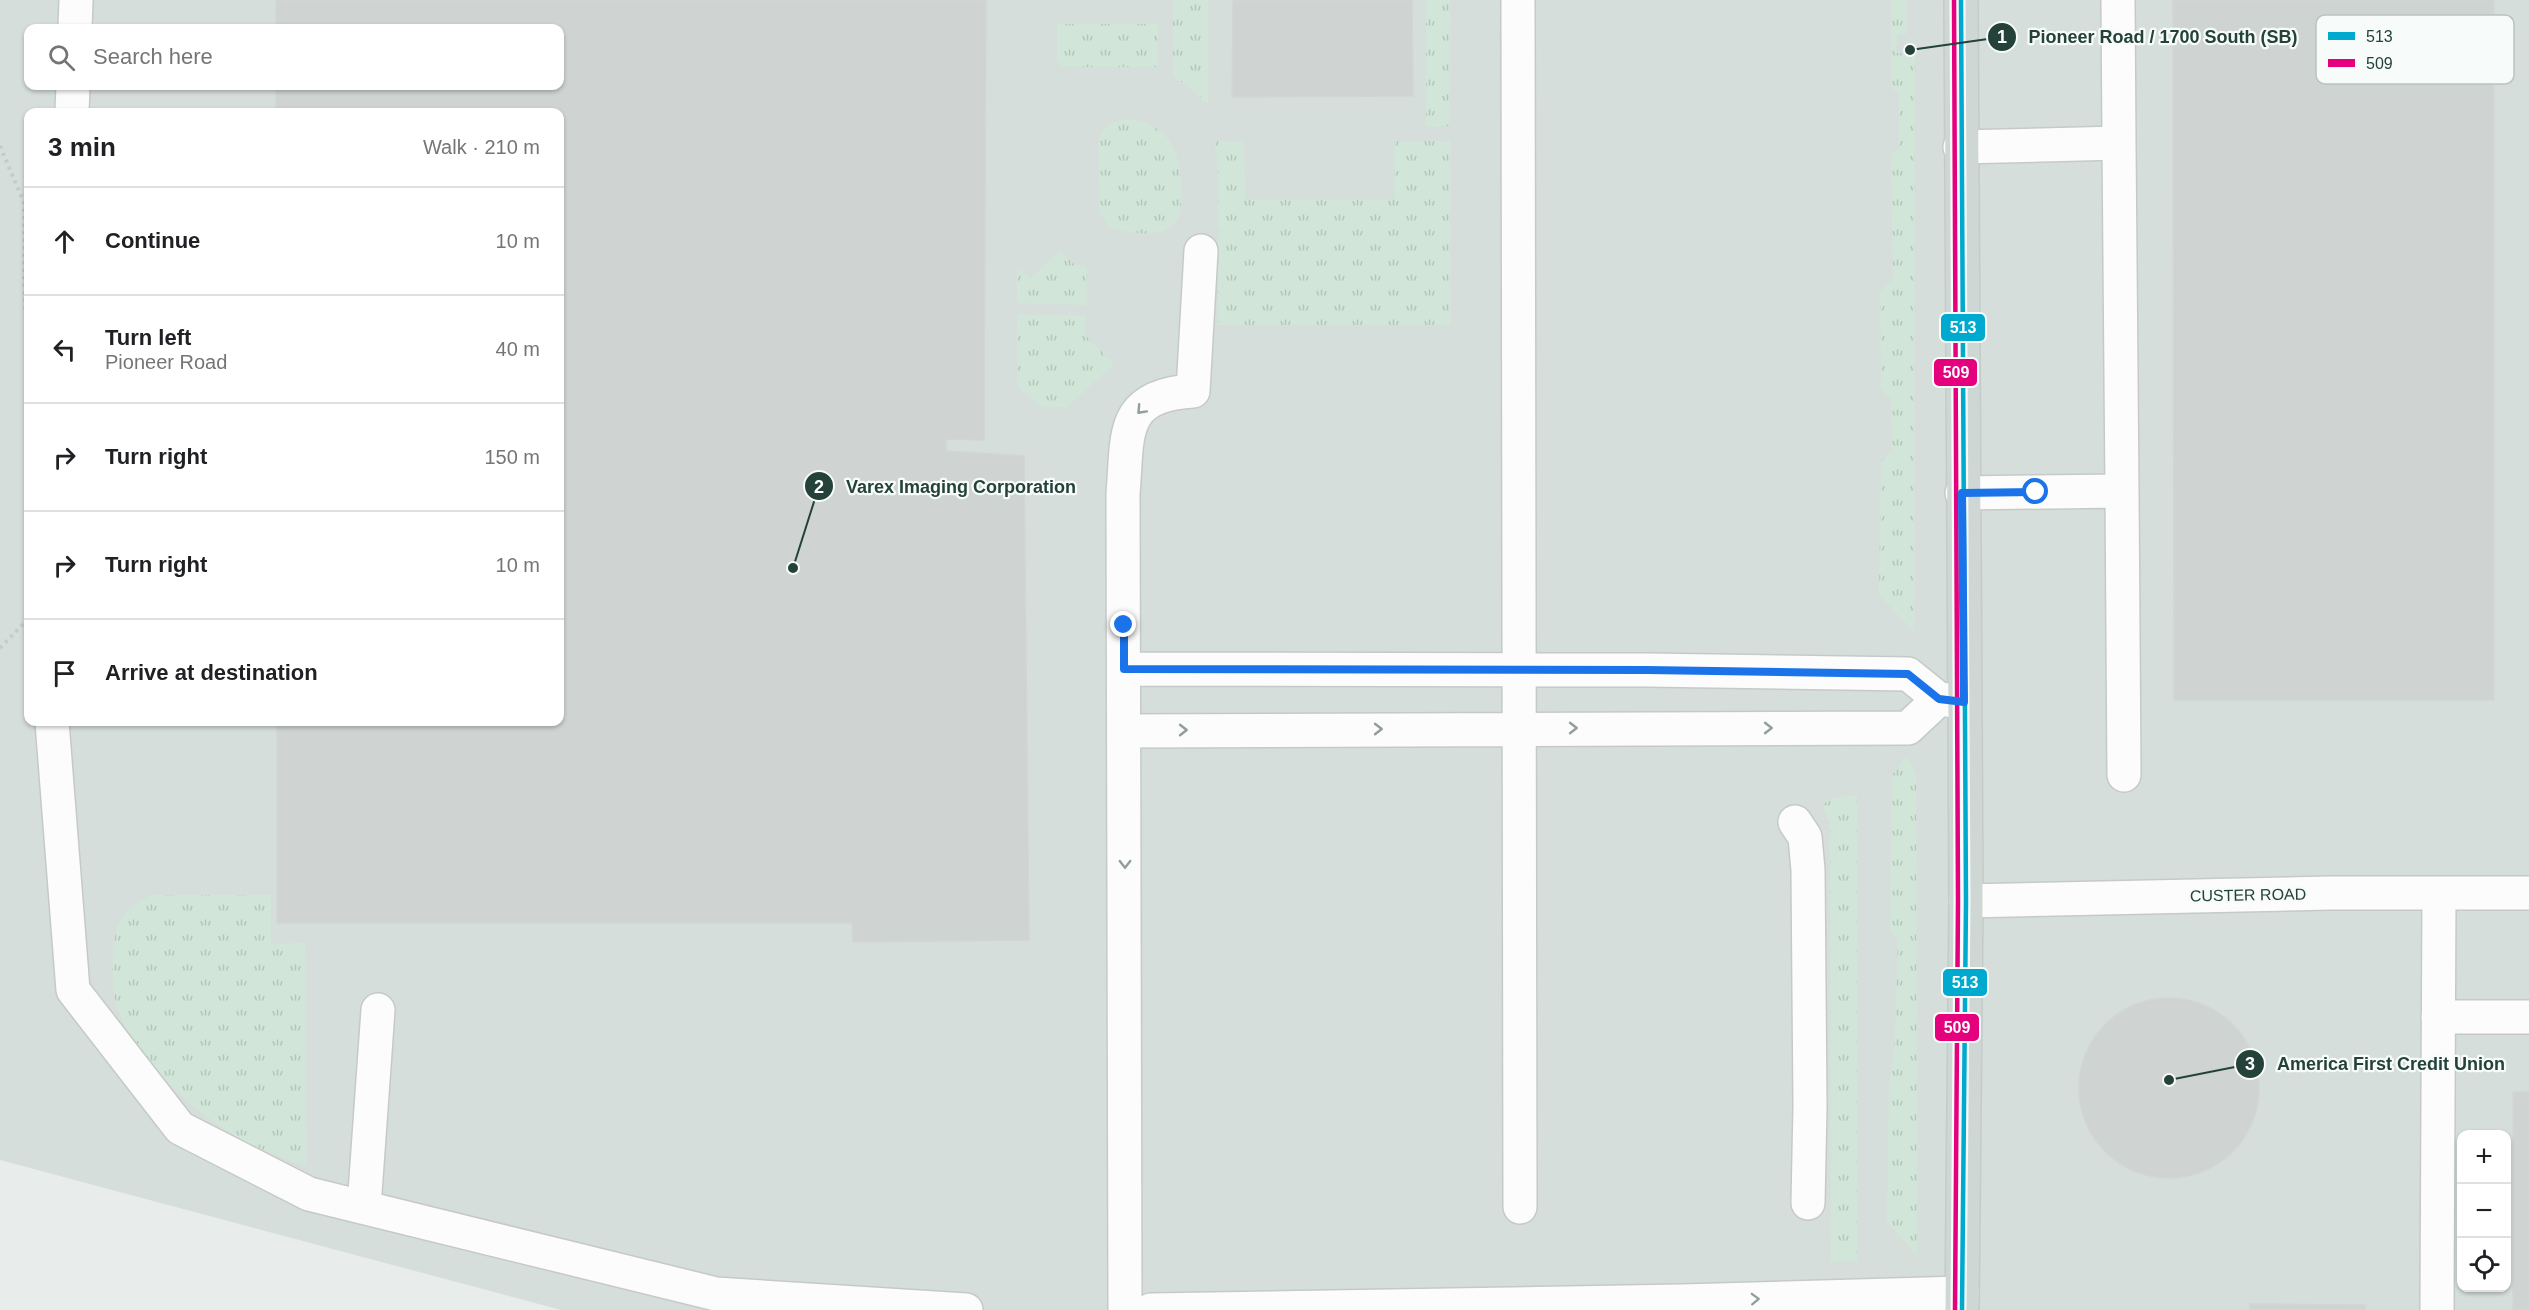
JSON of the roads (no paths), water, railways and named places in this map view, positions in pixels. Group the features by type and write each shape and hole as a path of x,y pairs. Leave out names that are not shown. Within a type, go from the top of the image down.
{"main road":[{"path":"1960,0 1962,493 1951,700 1966,901 1962,1301"}],"street":[{"path":"75,24 76,0"},
{"path":"1518,0 1520,1207"},
{"path":"2118,0 2124,775"},
{"path":"72,108 73,90"},
{"path":"1960,147 2119,143"},
{"path":"1125,1310 1123,494 1128,431 1136,413 1152,398 1170,392 1193,391 1201,251"},
{"path":"1962,493 2122,491"},
{"path":"1124,669 1908,674 1951,700 1908,728 1124,731"},
{"path":"52,726 73,990 180,1128 309,1194 716,1294 966,1310"},
{"path":"1795,822 1805,837 1808,870 1810,1107 1808,1203"},
{"name":"CUSTER ROAD","path":"1966,901 2330,893 2529,893"},
{"path":"2437,1310 2439,893"},
{"path":"364,1207 378,1010"},
{"path":"2439,1017 2529,1017"},
{"path":"1151,1310 1682,1301 1962,1301"}],"place":[{"name":"Pioneer Road / 1700 South (SB)","path":"1910,50"},
{"name":"Varex Imaging Corporation","path":"793,568"},
{"name":"America First Credit Union","path":"2169,1080"}]}
